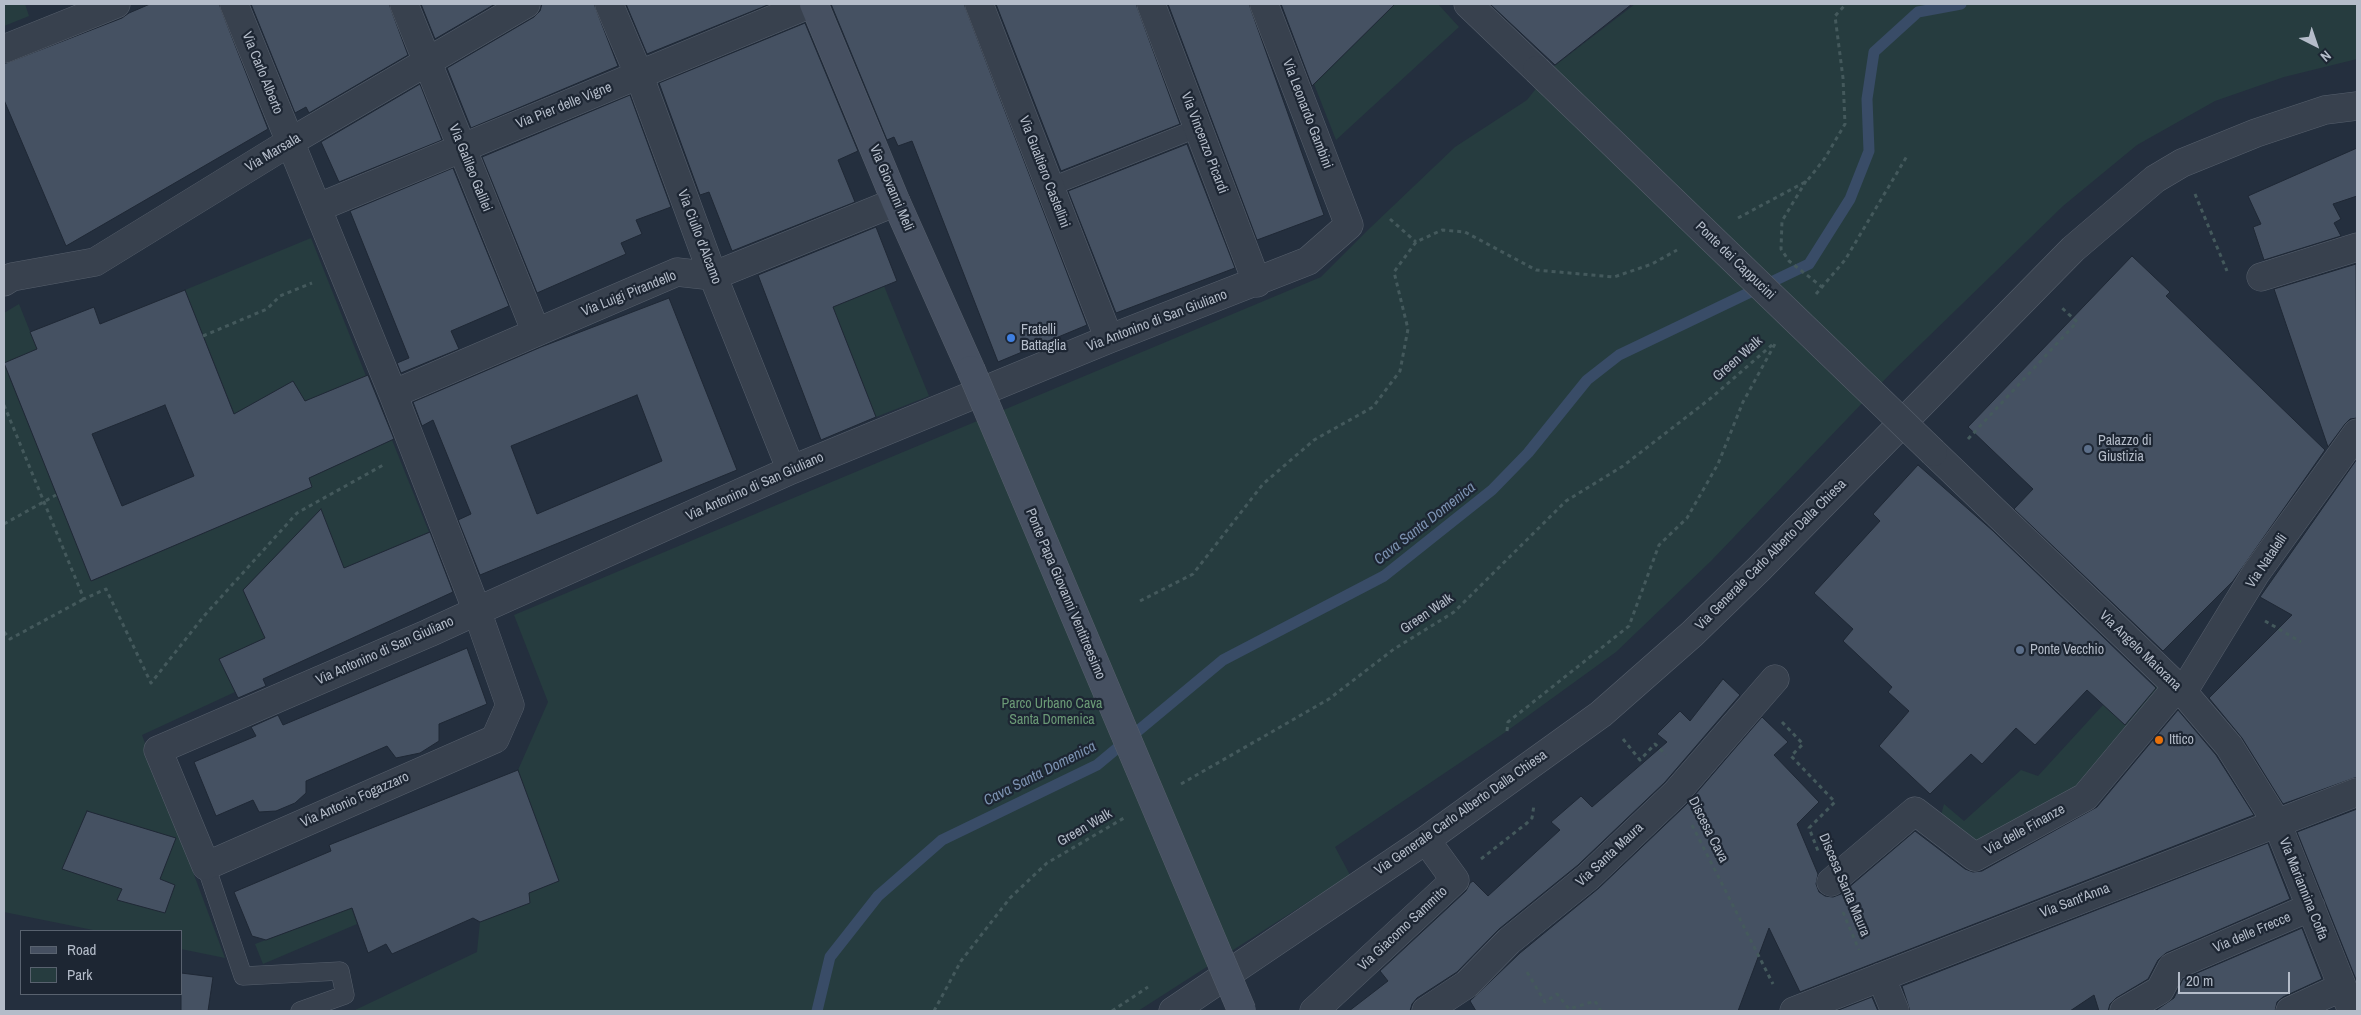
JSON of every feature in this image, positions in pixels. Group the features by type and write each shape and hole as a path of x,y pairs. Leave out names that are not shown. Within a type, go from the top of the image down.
{"street":[{"path":"4,49 116,4"},
{"name":"Via Carlo Alberto","path":"234,4 393,394"},
{"name":"Via Galileo Galilei","path":"404,4 536,332"},
{"name":"Via Marsala","path":"6,272 95,262 290,142 526,4"},
{"name":"Via Ciullo d'Alcamo","path":"609,4 639,75 713,276 791,470"},
{"name":"Via Pier delle Vigne","path":"317,208 810,4"},
{"name":"Via Giovanni Meli","path":"814,4 896,202 971,370"},
{"name":"Via Gualtiero Castellini","path":"978,4 1108,339"},
{"name":"Via Vincenzo Picardi","path":"1151,4 1257,282"},
{"name":"Via Leonardo Gambini","path":"1264,4 1349,225"},
{"name":"Ponte dei Cappucini","path":"1468,4 1981,498"},
{"name":"Via Generale Carlo Alberto Dalla Chiesa","path":"1173,1011 1426,840 1601,714 1692,634 1755,574 2073,249 2155,179 2182,164 2256,132 2325,110 2357,106"},
{"name":"Via Luigi Pirandello","path":"393,394 676,272 713,276 896,202"},
{"name":"Via Antonino di San Giuliano","path":"206,866 158,750 478,611 791,470 1108,339 1308,261 1349,225"},
{"path":"2261,277 2357,246"},
{"name":"Ponte Papa Giovanni Ventitreesimo","path":"971,370 1242,1011"},
{"name":"Via Antonio Fogazzaro","path":"206,866 495,739 510,705 478,611 393,394"},
{"name":"Via Natalelli","path":"2180,689 2238,606 2256,574 2357,433"},
{"name":"Via Angelo Maiorana","path":"1981,498 2180,689 2229,746 2277,823"},
{"name":"Via Santa Maura","path":"1426,1011 1467,984 1508,941 1588,877 1676,793 1766,688"},
{"name":"Via delle Finanze","path":"1831,882 1915,812 1975,857 2085,797 2180,689"},
{"name":"Via Sant'Anna","path":"1794,1011 2357,792"},
{"name":"Via Mariannina Coffa","path":"2277,823 2347,999"},
{"name":"Via Giacomo Sammito","path":"1314,1011 1455,880 1426,840"},
{"name":"Via delle Frecce","path":"2124,1011 2164,1000 2172,968 2311,907"},
{"path":"1877,979 1895,1011"},
{"path":"2290,1011 2347,999"}],"lane":[{"path":"1050,187 1198,128"},
{"path":"206,866 243,976 340,970 345,996 300,1011"}],"path":[{"path":"1822,287 1789,261 1781,249 1782,221 1806,181 1825,158 1846,124 1843,78 1835,16 1846,4"},
{"path":"1810,301 1845,260 1907,156"},
{"path":"2182,164 2234,287 2261,277"},
{"path":"1729,222 1806,181"},
{"path":"1390,219 1416,242"},
{"path":"1140,601 1193,574 1263,484 1314,440 1373,407 1400,371 1408,329 1394,272 1416,242 1442,230 1466,232 1536,270 1614,277 1652,264 1686,246"},
{"path":"203,336 268,310 280,296 319,280"},
{"path":"1968,439 2077,322 2060,306"},
{"name":"Green Walk","path":"1175,788 1329,699 1394,649 1454,612 1566,500 1623,466 1711,398 1776,342 1743,402 1710,480 1687,518 1659,544 1629,626 1508,722 1507,731"},
{"path":"4,405 84,600"},
{"path":"4,632 10,639 106,589 151,683 204,616 297,513 390,461"},
{"path":"4,524 56,495"},
{"path":"2238,606 2301,642"},
{"name":"Discesa Santa Maura","path":"1766,688 1803,744 1791,756 1836,802 1809,828 1831,882 1877,979"},
{"path":"1601,714 1640,760 1655,744 1668,757"},
{"name":"Discesa Cava","path":"1676,793 1774,985"},
{"path":"1455,880 1527,824 1532,818 1534,804"},
{"name":"Green Walk","path":"934,1011 961,961 1010,898 1047,863 1132,813"},
{"path":"1508,941 1545,1002 1557,994 1569,1009 1595,1001 1601,1011"}],"green space":[{"path":"4,4 25,4 29,16 4,26"},
{"path":"1395,4 1438,4 1459,27 1336,140 1314,84"},
{"name":"Parco Urbano Cava Santa Domenica","path":"1635,4 2357,4 2357,59 2284,77 2215,101 2137,145 2063,206 1892,372 1711,561 1616,652 1507,731 1335,847 1350,875 1138,1011 353,1011 477,952 480,922 529,903 529,893 559,881 518,770 548,702 514,615 1321,277 1455,147 1527,100 1553,67"},
{"path":"311,238 366,376 305,401 293,381 264,398 311,477 392,440 429,532 344,568 321,510 243,590 265,638 219,659 235,692 142,735 225,958 182,949 182,930 93,930 4,912 4,364 92,581 293,495 257,470 185,290","holes":["87,811 176,838 160,879 175,886 165,912 122,889 63,869"]},
{"path":"884,286 929,396 876,417 833,307"},
{"path":"19,304 37,349 4,364 4,313"},
{"path":"2151,685 2162,688 2076,790 1978,843 1941,815 1944,804 1964,821 2021,770 2038,776 2103,705"},
{"path":"336,864 357,924 263,964 255,944 327,917 312,876"}],"building":[{"path":"150,4 219,4 268,129 66,246 4,100 4,64 122,18"},
{"path":"251,4 389,4 408,55 309,113 306,107 295,113"},
{"path":"421,4 495,4 435,39"},
{"path":"542,4 594,4 618,66 471,128 447,68 534,17 540,11"},
{"path":"626,4 770,4 647,54"},
{"path":"831,4 964,4 1087,325 998,362 912,141 898,146 894,137 887,140"},
{"path":"996,4 1136,4 1180,124 1061,171"},
{"path":"1168,4 1249,4 1324,215 1257,240"},
{"path":"1281,4 1395,4 1312,86"},
{"path":"1490,4 1632,4 1555,65"},
{"path":"805,23 858,151 838,160 855,202 732,251 709,192 700,195 659,83"},
{"path":"420,84 442,140 339,182 321,142"},
{"path":"630,95 671,207 636,220 642,234 621,243 626,254 537,293 482,157"},
{"path":"1187,144 1235,268 1116,313 1068,191"},
{"path":"2357,148 2357,196 2333,204 2341,219 2334,223 2341,236 2264,260 2253,227 2261,224 2248,196"},
{"path":"453,168 509,306 451,331 459,349 401,373 397,363 409,358 350,211"},
{"path":"876,227 897,281 833,307 876,417 821,440 758,275"},
{"name":"Palazzo di Giustizia","path":"2132,256 2170,292 2166,296 2325,450 2233,581 2163,651 2014,509 2033,489 1968,427"},
{"path":"2356,264 2357,418 2350,419 2345,424 2328,447 2274,289"},
{"path":"185,290 234,414 293,381 305,401 368,375 394,439 309,478 312,487 91,581 4,363 37,349 30,332 94,307 100,324","holes":["165,405 194,476 122,506 92,434"]},
{"path":"669,298 737,470 480,575 458,520 471,514 433,420 422,426 413,402 541,347","holes":["637,395 662,461 537,514 511,446"]},
{"path":"2357,459 2357,777 2283,804 2242,738 2209,698 2292,615 2260,597"},
{"path":"1918,465 1993,531 2156,688 2125,725 2087,690 2035,745 2016,728 1982,764 1971,754 1930,794 1879,746 1909,711 1888,692 1892,687 1843,641 1853,629 1814,593 1880,521 1873,514"},
{"path":"321,509 344,568 430,532 453,592 263,679 266,686 238,698 219,659 265,638 243,590"},
{"path":"467,648 487,704 439,724 439,741 420,753 396,758 387,746 306,781 306,793 295,803 276,811 259,812 253,800 216,816 194,762 256,736 251,727 278,715 283,725"},
{"path":"1723,679 1740,695 1665,782 1578,865 1499,929 1457,972 1417,998 1412,1004 1410,1011 1349,1011 1388,981 1380,971 1466,891 1470,883 1473,881 1488,896 1560,830 1551,822 1581,796 1592,807 1667,742 1657,734 1680,711 1690,721"},
{"path":"2178,710 2216,755 2254,815 1800,992 1769,928 1738,1011 1476,1011 1470,1001 1520,953 1599,888 1687,804 1762,717 1788,742 1774,755 1819,802 1797,824 1818,874 1816,884 1819,892 1825,896 1833,897 1841,894 1915,831 1965,869 1973,872 1982,871 2097,807"},
{"path":"518,770 559,881 529,893 530,903 480,922 473,918 392,954 386,944 368,953 352,908 266,940 252,936 234,892 331,851 329,845"},
{"path":"2357,809 2357,982 2297,832"},
{"path":"87,811 176,838 160,879 175,885 165,913 117,900 122,889 62,869"},
{"path":"2268,843 2290,899 2166,953 2158,960 2148,979 2116,998 2110,1004 2108,1011 2099,1011 2094,995 2070,1011 1910,1011 1902,986"},
{"path":"2302,928 2322,979 2283,997 2277,1002 2275,1011 2155,1011 2174,998 2183,979"},
{"path":"182,973 213,977 208,1011 181,1011"},
{"path":"1872,997 1878,1011 1836,1011"}],"waterway":[{"name":"Cava Santa Domenica","path":"817,1011 830,957 878,896 942,840 1097,765 1223,660 1384,576 1492,490 1528,453 1587,380 1619,355 1809,264 1850,199 1869,151 1867,99 1874,52 1918,12 1961,4"}],"place":[{"name":"Fratelli Battaglia","path":"1011,338"},
{"name":"Palazzo di Giustizia","path":"2088,449"},
{"name":"Ponte Vecchio","path":"2020,650"},
{"name":"Ittico","path":"2159,740"}]}
